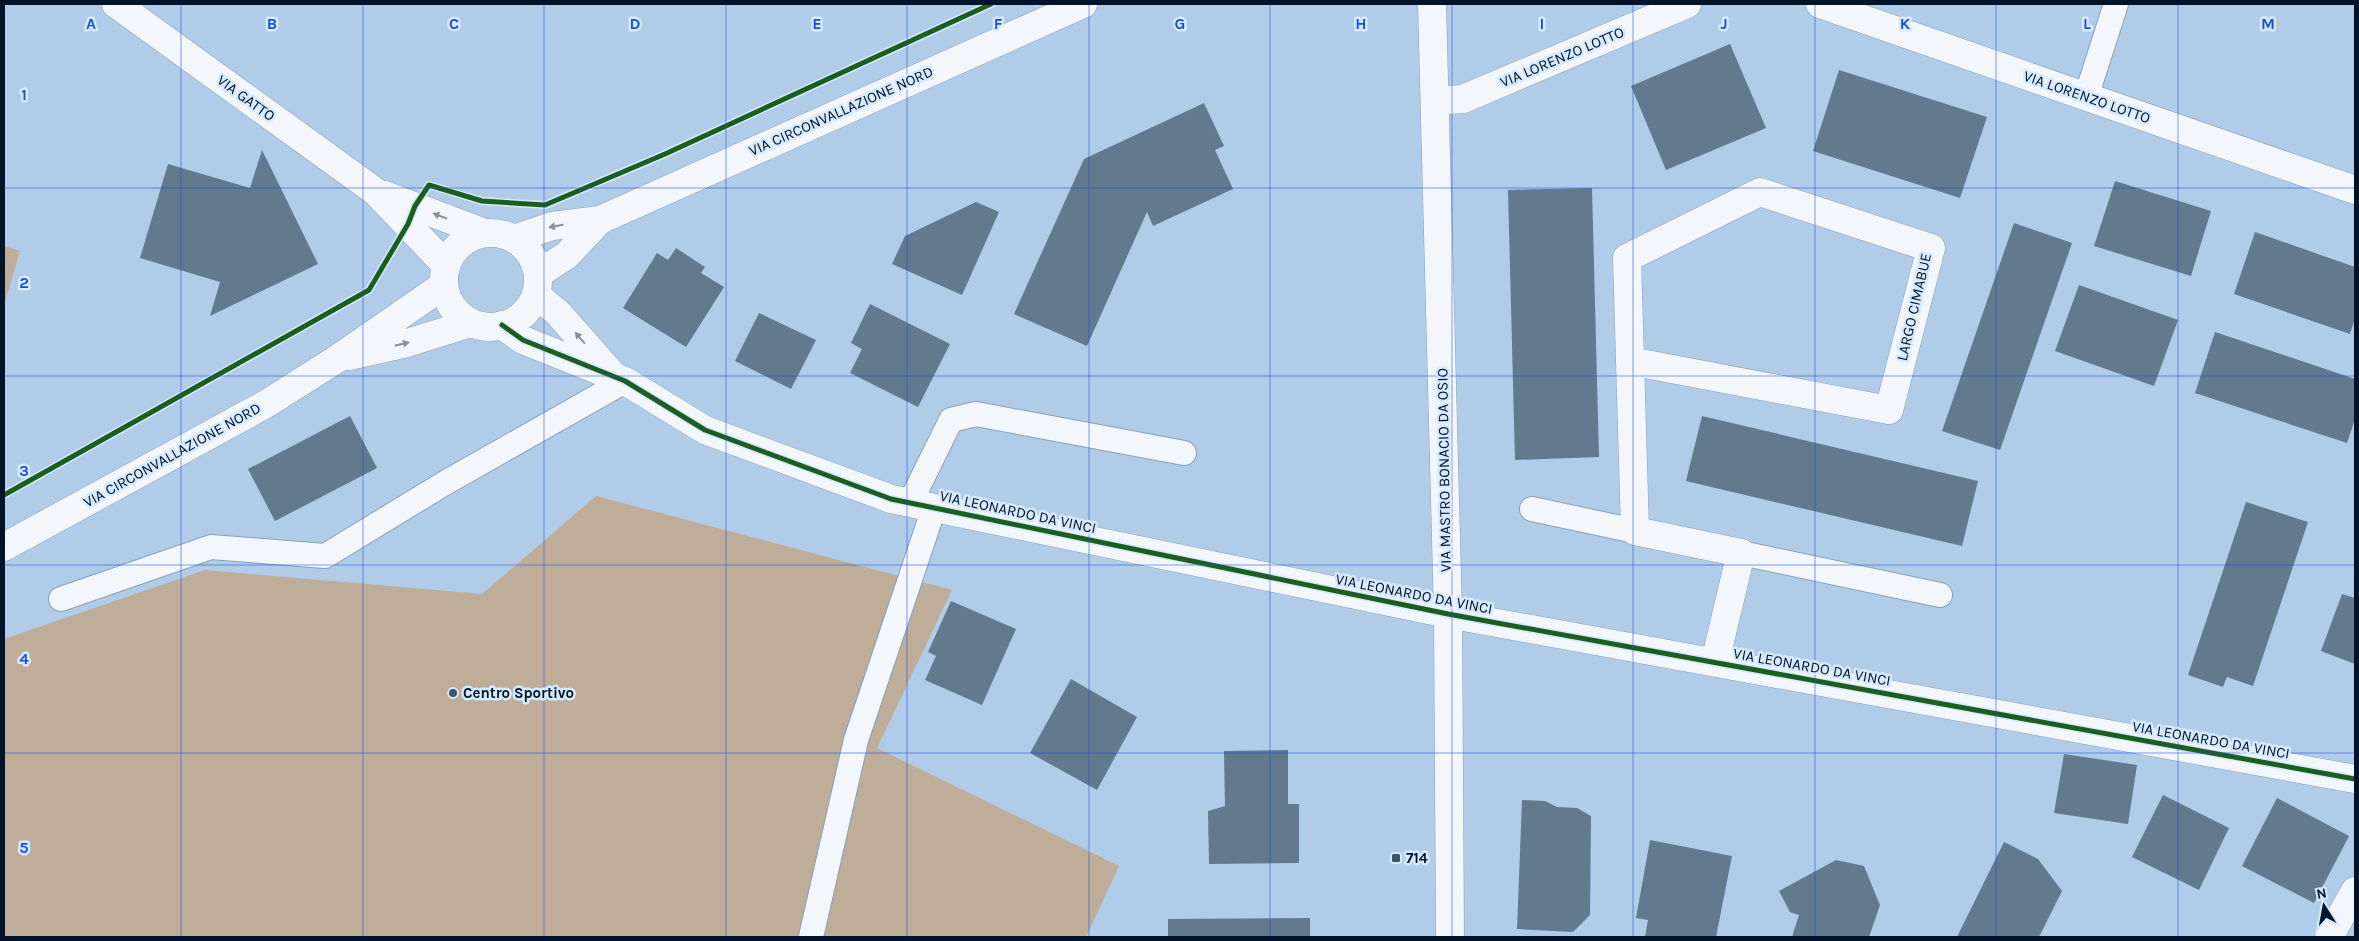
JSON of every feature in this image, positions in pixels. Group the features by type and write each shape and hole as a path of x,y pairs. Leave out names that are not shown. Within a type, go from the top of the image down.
{"street":[{"name":"VIA GATTO","path":"116,4 376,192 445,275"},
{"name":"VIA CIRCONVALLAZIONE NORD","path":"514,239 552,226 600,220 1083,4"},
{"name":"VIA MASTRO BONACIO DA OSIO","path":"1432,4 1448,614 1450,937"},
{"name":"VIA LORENZO LOTTO","path":"1435,101 1463,99 1687,4"},
{"name":"VIA LORENZO LOTTO","path":"1820,4 2355,190"},
{"name":"VIA GATTO","path":"376,192 485,233"},
{"name":"LARGO CIMABUE","path":"1630,361 1890,410 1931,248 1760,192 1627,258 1630,361 1635,531"},
{"name":"VIA CIRCONVALLAZIONE NORD","path":"338,359 406,343 471,323 486,327 502,325 516,319 528,309 536,284 600,220"},
{"name":"VIA CIRCONVALLAZIONE NORD","path":"4,547 266,404 338,359 445,275 452,253 461,243 485,233"},
{"path":"485,233 500,234 514,239 526,248 534,260 536,284"},
{"path":"445,275 448,300 458,313 471,323"},
{"name":"VIA LEONARDO DA VINCI","path":"536,284 558,312 619,378"},
{"name":"VIA LEONARDO DA VINCI","path":"502,325 523,340 619,378 705,430 890,499 1448,614 2355,779"},
{"path":"1635,531 1742,553 1715,662"},
{"path":"2329,937 2355,891"}],"lane":[{"path":"2086,97 2116,4"},
{"path":"61,599 211,547 325,556 619,378"},
{"path":"811,937 856,740 922,505 951,420 976,414 1184,453"},
{"path":"1532,509 1635,531"},
{"path":"1742,553 1940,595"}],"shaded area":[{"path":"4,246 20,251 4,305"},
{"name":"Centro Sportivo","path":"596,496 952,590 877,748 1119,866 1086,937 4,937 4,639 205,570 482,594"}],"building":[{"path":"1730,44 1766,128 1666,170 1631,86"},
{"path":"1839,70 1987,117 1960,198 1813,151"},
{"path":"1204,103 1224,146 1215,150 1233,189 1153,226 1147,212 1087,346 1014,314 1084,159"},
{"path":"262,150 318,264 210,316 220,282 140,258 168,164 250,188"},
{"path":"2115,181 2211,211 2191,276 2094,246"},
{"path":"1592,188 1599,457 1515,460 1508,190"},
{"path":"976,202 999,212 962,295 892,264 905,236"},
{"path":"2014,223 2072,243 2000,450 1942,431"},
{"path":"2255,232 2355,267 2355,318 2350,334 2234,294"},
{"path":"676,248 705,267 701,273 724,287 686,347 623,308 657,253 668,260"},
{"path":"2079,285 2178,320 2154,386 2055,351"},
{"path":"870,304 950,344 918,407 850,373 862,349 851,343"},
{"path":"759,313 816,340 791,389 735,361"},
{"path":"2215,332 2355,379 2355,419 2347,443 2195,393"},
{"path":"350,416 377,468 275,521 248,469"},
{"path":"1702,416 1978,481 1962,546 1686,481"},
{"path":"2246,502 2308,522 2253,686 2227,677 2223,687 2188,675"},
{"path":"2342,594 2355,598 2355,664 2321,651"},
{"path":"951,601 1016,629 982,705 925,680 936,656 928,652"},
{"path":"1071,679 1137,717 1097,790 1030,753"},
{"path":"1288,750 1288,804 1299,804 1299,863 1209,864 1208,811 1225,806 1224,751"},
{"path":"2064,754 2137,765 2128,824 2054,813"},
{"path":"2163,795 2229,828 2199,890 2132,857"},
{"path":"2277,798 2349,836 2314,903 2242,866"},
{"path":"1522,800 1545,801 1557,807 1577,808 1591,816 1590,915 1573,932 1517,929"},
{"path":"1650,840 1732,856 1716,937 1645,937 1648,920 1636,918"},
{"path":"2004,842 2038,859 2062,891 2039,937 1957,937"},
{"path":"1836,860 1864,866 1880,905 1869,937 1792,937 1799,915 1790,912 1779,891"},
{"path":"1310,918 1310,937 1168,937 1168,919"}],"cycle path":[{"path":"4,495 369,290 408,224 415,206 429,185 482,201 545,205 665,154 991,4"},
{"path":"502,325 523,340 625,381 705,430 891,499 1448,614 2355,779"}],"place":[{"name":"Centro Sportivo","path":"453,693"},
{"name":"714","path":"1396,858"}]}
